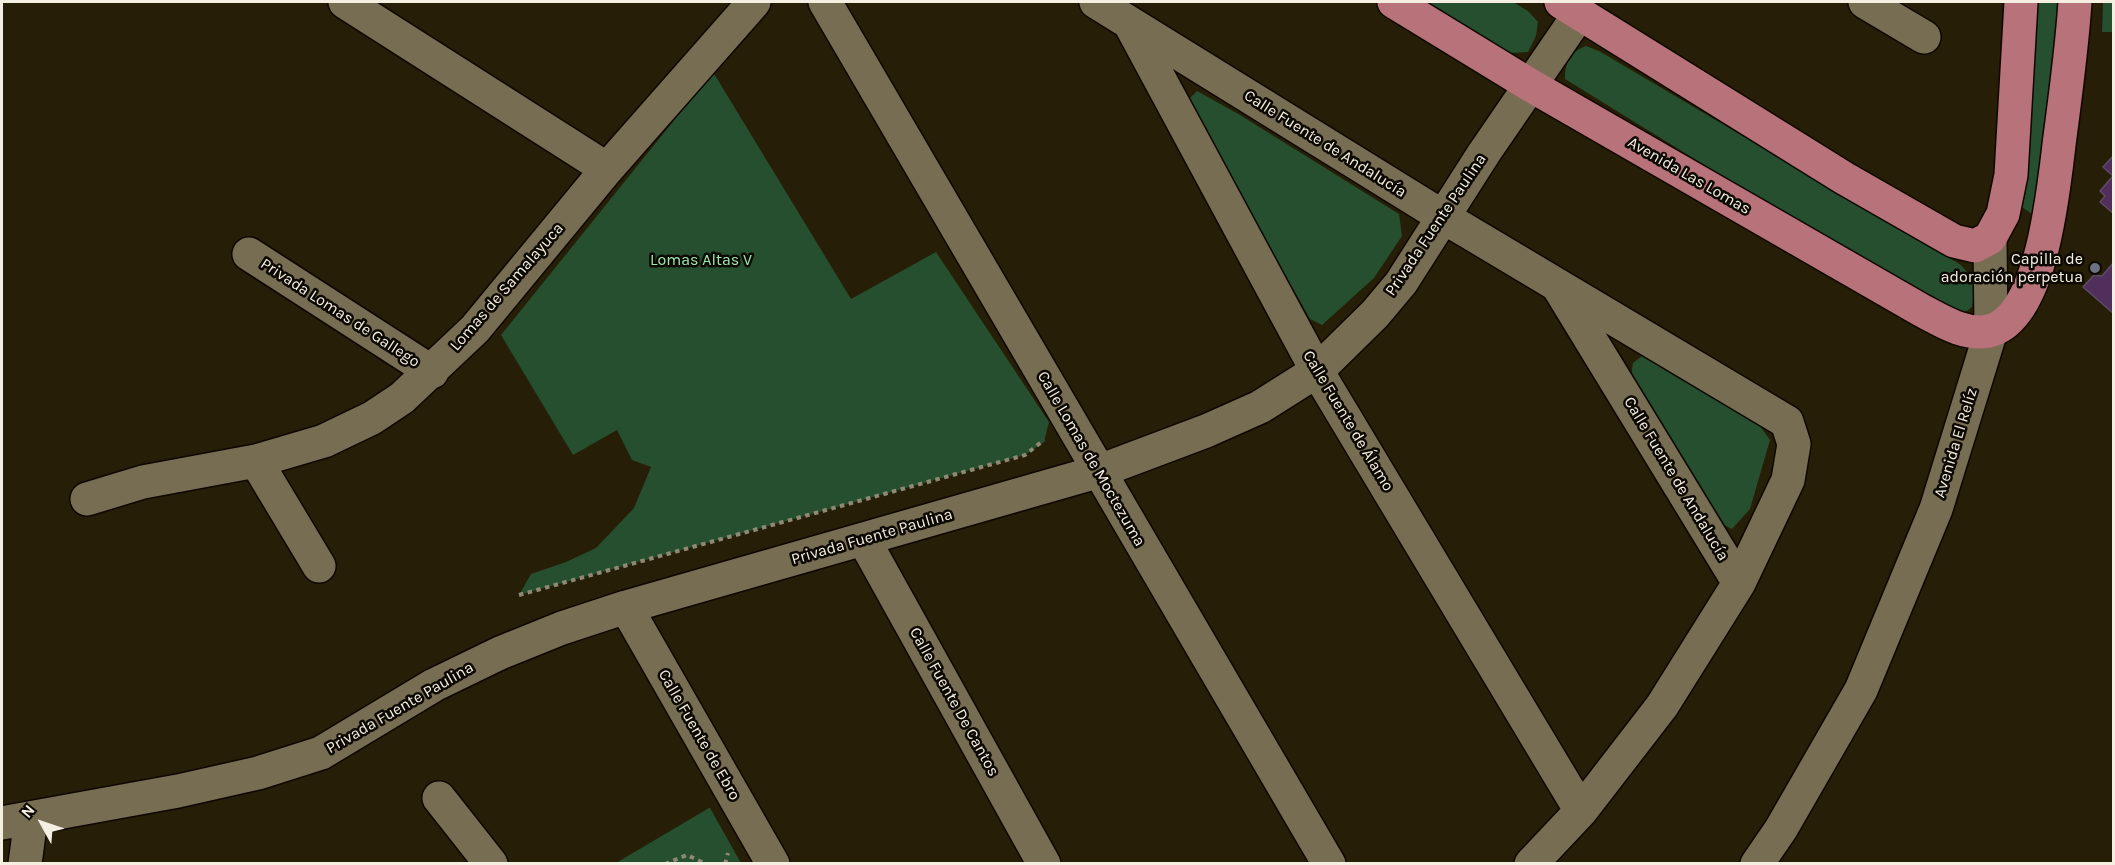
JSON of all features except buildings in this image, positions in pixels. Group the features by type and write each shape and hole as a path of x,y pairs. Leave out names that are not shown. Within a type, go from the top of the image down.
{"main road":[{"name":"Avenida Las Lomas","path":"1394,2 1530,85 1921,310 1955,327 1974,332 1991,331"},
{"path":"1570,7 1844,178 1954,241 1975,246 1990,238 2003,214 2011,175 2021,2"},
{"path":"1991,331 2004,322 2021,303 2034,277 2048,232 2071,54 2075,2"}],"street":[{"path":"345,2 607,169"},
{"name":"Lomas de Samalayuca","path":"87,499 143,482 256,461 324,441 372,418 402,398 475,329 607,169 754,2"},
{"name":"Calle Lomas de Moctezuma","path":"825,2 1097,472 1329,864"},
{"name":"Calle Fuente de Andalucía","path":"1096,2 1445,218 1787,422 1794,444 1788,480 1739,583 1662,706 1581,810 1531,864"},
{"path":"1865,2 1924,37"},
{"name":"Privada Fuente Paulina","path":"16,821 235,778 321,753 434,685 490,658 562,628 626,607 1097,472 1206,431 1260,407 1317,371 1376,314 1401,283 1530,85 1570,7"},
{"name":"Calle Fuente de Álamo","path":"1129,23 1317,371 1581,810"},
{"name":"Avenida El Relíz","path":"1757,864 1781,830 1861,690 1936,509 1991,331 1990,238"},
{"name":"Privada Lomas de Gallego","path":"249,254 432,372"},
{"name":"Calle Fuente de Andalucía","path":"1556,284 1739,583"},
{"path":"256,461 319,566"},
{"name":"Calle Fuente De Cantos","path":"864,540 1044,864"},
{"name":"Calle Fuente de Ebro","path":"626,607 773,864"},
{"path":"439,798 491,864"},
{"path":"16,821 25,864"}],"path":[{"path":"519,595 1025,455 1044,442 1046,432"},
{"path":"665,864 687,855 705,864"}],"green space":[{"path":"1426,2 1513,2 1528,11 1538,22 1536,36 1528,52 1510,53"},
{"path":"2033,2 2059,2 2047,197 2033,215 2022,207"},
{"path":"2103,2 2113,2 2113,32 2102,32"},
{"path":"1586,46 1599,51 1961,265 1976,283 1972,307 1959,317 1944,313 1565,79 1570,58 1576,51"},
{"name":"Lomas Altas V","path":"713,72 851,299 936,252 1049,422 1044,442 1025,455 519,595 531,574 566,562 596,548 634,508 651,467 632,460 617,430 573,455 501,335"},
{"path":"1197,91 1240,115 1399,214 1402,236 1374,278 1322,325 1310,319 1187,101"},
{"path":"1642,356 1657,361 1757,422 1770,440 1750,509 1732,529 1720,523 1630,382 1633,363"},
{"path":"709,808 741,863 616,863"}],"place":[{"name":"Capilla de adoración perpetua","path":"2095,268"}]}
